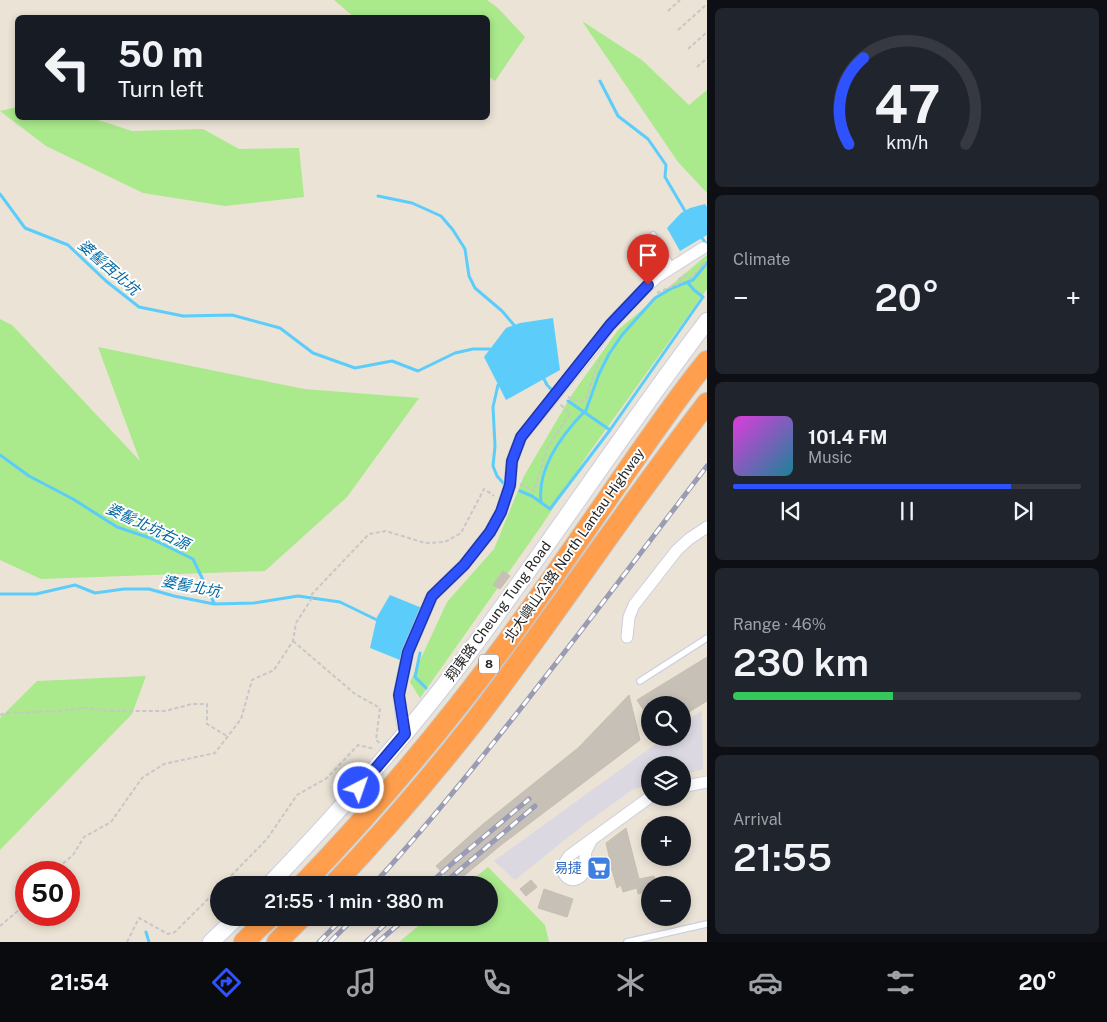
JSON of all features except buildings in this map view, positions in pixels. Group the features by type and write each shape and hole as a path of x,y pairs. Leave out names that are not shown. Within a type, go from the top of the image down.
{"highway":[{"name":"北大嶼山公路 North Lantau Highway","path":"310,876 406,770 459,704 508,640 672,406 707,362"},
{"name":"北大嶼山公路 North Lantau Highway","path":"341,876 386,827 474,722 707,403"},
{"path":"244,942 261,926"},
{"path":"277,942 293,926"}],"main road":[{"name":"翔東路 Cheung Tung Road","path":"277,876 390,752 489,626 659,385 707,322"},
{"path":"211,942 228,926"}],"street":[{"path":"405,734 399,695 408,652 432,596 464,565 490,532 501,512 510,485 512,461 521,437 610,325 640,293 672,266 703,248"},
{"path":"627,638 629,617 634,605 677,550 689,539 707,528"},
{"path":"691,785 707,782"},
{"path":"591,840 641,804"}],"lane":[{"path":"653,235 672,266"},
{"path":"640,681 707,638"},
{"path":"627,942 707,924"}],"path":[{"path":"668,11 680,0"},
{"path":"678,30 707,4"},
{"path":"688,50 707,32"},
{"path":"698,67 707,58"},
{"path":"655,294 682,282 678,280 684,275 689,278 707,261"},
{"path":"518,483 534,491 548,448 570,414 562,405 567,396 581,402 586,399 601,356"},
{"path":"66,861 73,855 84,837 110,822 142,778 164,764 215,753 241,719 252,680 274,670 293,641 296,623 312,598 312,594 369,534 386,531 425,544 446,542 461,534 484,489 504,502"},
{"path":"293,641 355,694 380,708 376,740 390,752"},
{"path":"0,715 5,713 61,711 84,708 111,711 166,711 192,704 207,704 207,724 227,736"},
{"path":"231,876 267,839 297,795 327,778 358,745 390,752"},
{"path":"127,942 139,918 168,934 175,932 210,897"},
{"path":"0,926 15,913"}],"shaded area":[{"path":"702,710 703,769 691,773 691,756 641,756 641,787 632,790 582,826 515,880 494,861 653,746 691,746 691,718"}],"green space":[{"path":"334,0 487,0 498,8 525,37 495,81 490,77 490,15 352,15"},
{"path":"582,21 642,60 689,105 707,90 707,193 678,162"},
{"path":"15,107 15,120 98,120 132,131 203,129 239,149 299,148 304,197 225,206 143,193 46,146 0,111"},
{"path":"707,255 707,289 586,457 542,525 420,698 410,682 447,602 494,549 524,476 573,393 618,330"},
{"path":"0,319 12,325 140,461 98,347 304,389 419,398 347,497 265,571 41,579 0,560"},
{"path":"146,676 132,714 0,850 0,718 37,681"},
{"path":"488,867 497,876 477,876"},
{"path":"498,877 545,925 549,942 399,942 418,926 498,926"}],"water":[{"path":"705,204 707,207 707,235 680,251 667,228 681,213 690,208"},
{"path":"553,318 560,370 506,400 484,357 506,328 520,323"},
{"path":"390,595 422,608 400,660 370,648 377,617"}],"waterway":[{"path":"600,81 618,116 648,139 666,165 665,177 685,211"},
{"name":"婆髻西北坑","path":"0,194 25,228 68,245 106,281 139,307 183,316 232,315 280,328 313,353 355,368 392,361 418,371 455,353 473,349 490,349"},
{"path":"378,196 412,203 441,216 465,249 469,276 475,288 502,311 514,325"},
{"path":"702,238 707,245"},
{"path":"585,413 599,374 609,354 622,335 655,298 672,288 693,280 707,263"},
{"path":"520,491 532,496 550,509 610,430 703,297 688,283"},
{"path":"544,379 553,391"},
{"path":"498,385 493,407 495,446 493,466 497,476 504,484"},
{"path":"568,401 610,430"},
{"path":"541,502 543,477 552,453 567,431 584,412"},
{"name":"婆髻北坑右源","path":"0,455 29,476 73,499 117,527 150,538 193,559 214,603"},
{"name":"婆髻北坑","path":"0,594 36,594 75,585 95,593 124,589 149,589 214,604 254,603 298,596 340,602 377,620"},
{"path":"420,653 415,677 426,688"},
{"path":"146,932 149,942"}],"railway":[{"path":"381,876 437,812 498,737 707,466"},
{"path":"438,876 529,799"},
{"path":"453,876 535,806"},
{"path":"319,942 335,926"},
{"path":"330,942 346,926"},
{"path":"366,942 383,926"},
{"path":"378,942 397,926"}],"place":[{"name":"易捷","path":"599,868"}],"route":[{"path":"359,788 405,734 399,695 408,652 432,596 464,565 490,532 501,512 510,485 512,461 521,437 610,325 648,285"}]}
